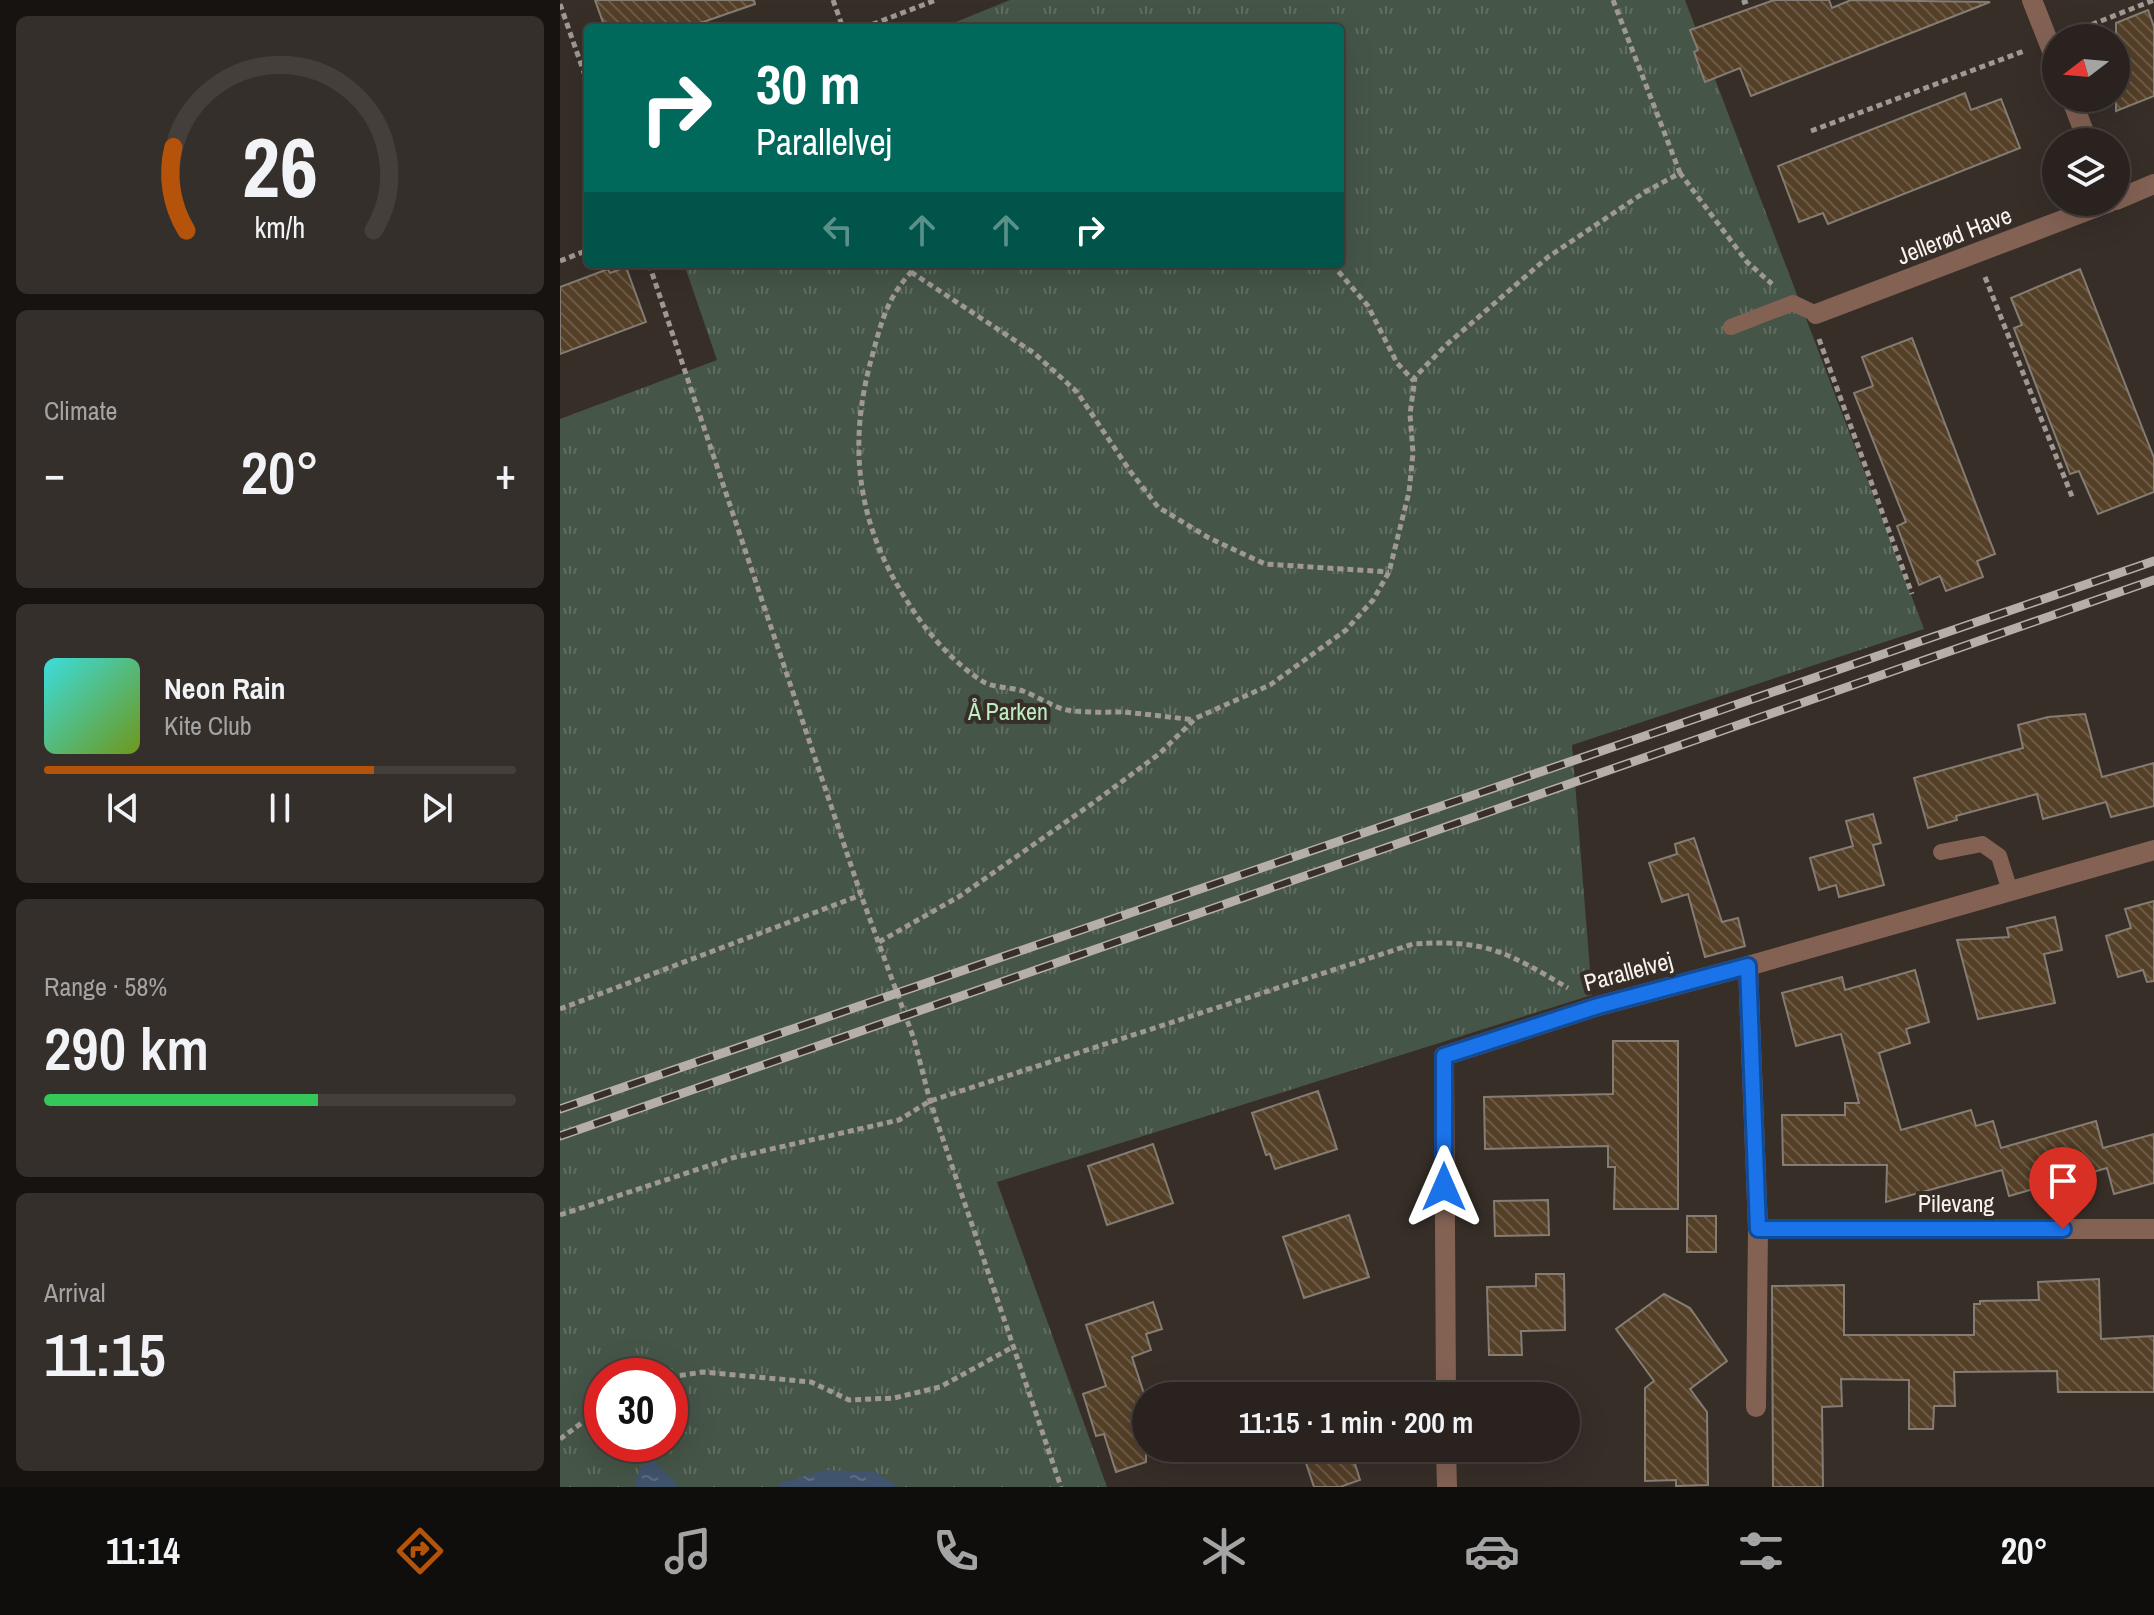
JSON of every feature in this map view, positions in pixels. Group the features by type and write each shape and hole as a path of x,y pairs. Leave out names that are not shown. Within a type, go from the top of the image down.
{"street":[{"path":"2032,0 2042,26"},
{"path":"2130,194 2154,184"},
{"name":"Jellerød Have","path":"1816,314 2075,216"},
{"name":"Parallelvej","path":"1446,1382 1444,1056 1598,1006 2154,850"},
{"path":"1748,966 1758,1229 1756,1407"},
{"name":"Pilevang","path":"1758,1229 2154,1229"},
{"path":"1446,1462 1447,1487"}],"lane":[{"path":"1731,327 1793,303 1816,314"},
{"path":"1941,852 1982,844 1999,856 2010,891"}],"path":[{"path":"833,0 842,24"},
{"path":"873,24 936,0"},
{"path":"1613,0 1680,173 1747,262 1793,303"},
{"path":"1742,3 1750,0"},
{"path":"2094,24 2154,0"},
{"path":"560,4 584,73"},
{"path":"1811,131 2042,54"},
{"path":"879,942 960,896 1093,803 1159,754 1194,720 1270,685 1346,630 1373,600 1389,572 1409,492 1413,453 1410,414 1415,377 1445,346 1548,257 1645,192 1680,173"},
{"path":"560,261 584,252"},
{"path":"1977,255 2073,499"},
{"path":"650,268 861,895 914,1039 930,1101 1061,1487"},
{"path":"915,268 901,281 889,302 870,361 861,403 859,450 864,508 890,576 922,625 949,654 984,683 1022,691 1066,710 1194,720"},
{"path":"1335,268 1368,306 1397,363 1415,382"},
{"path":"911,272 1034,353 1077,392 1158,507 1209,538 1265,564 1389,572"},
{"path":"1816,314 1817,334 1912,594"},
{"path":"560,1009 861,895"},
{"path":"560,1215 732,1158 899,1120 930,1101 1413,944 1476,944 1515,957 1598,1006"},
{"path":"688,1374 703,1372 811,1382 849,1400 894,1398 940,1387 1013,1347"},
{"path":"560,1439 584,1421"}],"green space":[{"name":"Å Parken","path":"1010,0 1685,0 1924,629 1572,745 1592,995 997,1182 1107,1487 560,1487 560,419 717,360 685,268 1344,268 1344,24 951,24"}],"water":[{"path":"644,1462 654,1462 677,1487 636,1487 635,1481"},
{"path":"826,1470 876,1472 898,1487 778,1487 781,1483"}],"building":[{"path":"595,0 754,0 755,4 698,24 604,24"},
{"path":"1774,0 1829,0 1832,8 1851,0 1990,2 1751,96 1740,68 1705,82 1690,30"},
{"path":"2148,10 2154,27 2154,96 2130,105 2130,24 2116,23"},
{"path":"1965,93 1971,110 2001,99 2020,148 1828,224 1823,213 1799,222 1778,166"},
{"path":"626,268 646,322 560,354 560,287 608,269 610,273"},
{"path":"2080,269 2154,458 2154,492 2098,514 2079,471 2070,474 2014,328 2022,325 2011,298"},
{"path":"1912,338 1995,554 1977,561 1983,577 1946,591 1940,576 1919,585 1897,526 1906,522 1854,393 1873,386 1862,357"},
{"path":"2085,714 2102,777 2154,763 2154,806 2111,817 2106,802 2043,819 2037,794 1956,816 1957,820 1928,828 1914,778 2023,748 2018,725 2048,717"},
{"path":"1873,814 1881,843 1873,845 1884,885 1839,897 1836,885 1819,890 1810,858 1853,846 1846,821"},
{"path":"1694,838 1722,922 1738,918 1745,946 1705,957 1688,894 1662,902 1649,863 1677,854 1675,844"},
{"path":"2154,901 2154,981 2147,982 2143,970 2118,977 2106,936 2131,928 2125,909"},
{"path":"2055,917 2062,950 2044,954 2055,1003 1978,1019 1957,940 2009,937 2007,928"},
{"path":"1915,970 1929,1022 1906,1029 1910,1043 1879,1053 1901,1130 1971,1110 1976,1126 1993,1121 2001,1148 2096,1121 2103,1148 2154,1134 2154,1183 2114,1194 2107,1168 2009,1196 2002,1170 1886,1202 1887,1165 1783,1165 1782,1115 1845,1115 1845,1103 1859,1103 1841,1034 1796,1046 1782,993 1842,977 1845,990"},
{"path":"1613,1041 1678,1041 1678,1209 1614,1209 1615,1167 1608,1167 1608,1146 1485,1149 1484,1097 1613,1094"},
{"path":"1318,1091 1337,1149 1275,1169 1270,1154 1266,1155 1252,1113"},
{"path":"1153,1144 1173,1203 1107,1225 1088,1166"},
{"path":"1548,1200 1549,1235 1495,1236 1494,1201"},
{"path":"1349,1215 1369,1277 1304,1298 1283,1237"},
{"path":"1687,1216 1716,1216 1716,1252 1687,1252"},
{"path":"1536,1274 1564,1274 1565,1330 1521,1331 1522,1355 1489,1355 1487,1287 1536,1286"},
{"path":"2099,1279 2101,1339 2154,1336 2154,1392 2058,1392 2057,1371 1954,1372 1955,1406 1934,1406 1933,1429 1909,1429 1909,1380 1841,1379 1842,1406 1822,1407 1823,1487 1773,1487 1772,1286 1844,1285 1844,1335 1974,1335 1974,1304 1980,1304 1980,1301 2039,1300 2038,1282"},
{"path":"1664,1294 1690,1308 1727,1361 1690,1389 1707,1412 1708,1485 1676,1486 1676,1480 1645,1481 1645,1388 1654,1381 1616,1329"},
{"path":"1153,1302 1162,1329 1146,1334 1151,1350 1132,1357 1140,1382 1132,1382 1132,1462 1146,1462 1116,1472 1104,1434 1096,1436 1083,1394 1106,1386 1086,1325"},
{"path":"1306,1462 1354,1462 1360,1480 1340,1487 1314,1487"}],"railway":[{"path":"560,1109 2154,561"},
{"path":"560,1136 2154,580"}],"route":[{"path":"1444,1187 1444,1056 1598,1006 1748,966 1758,1229 2063,1229"}]}
